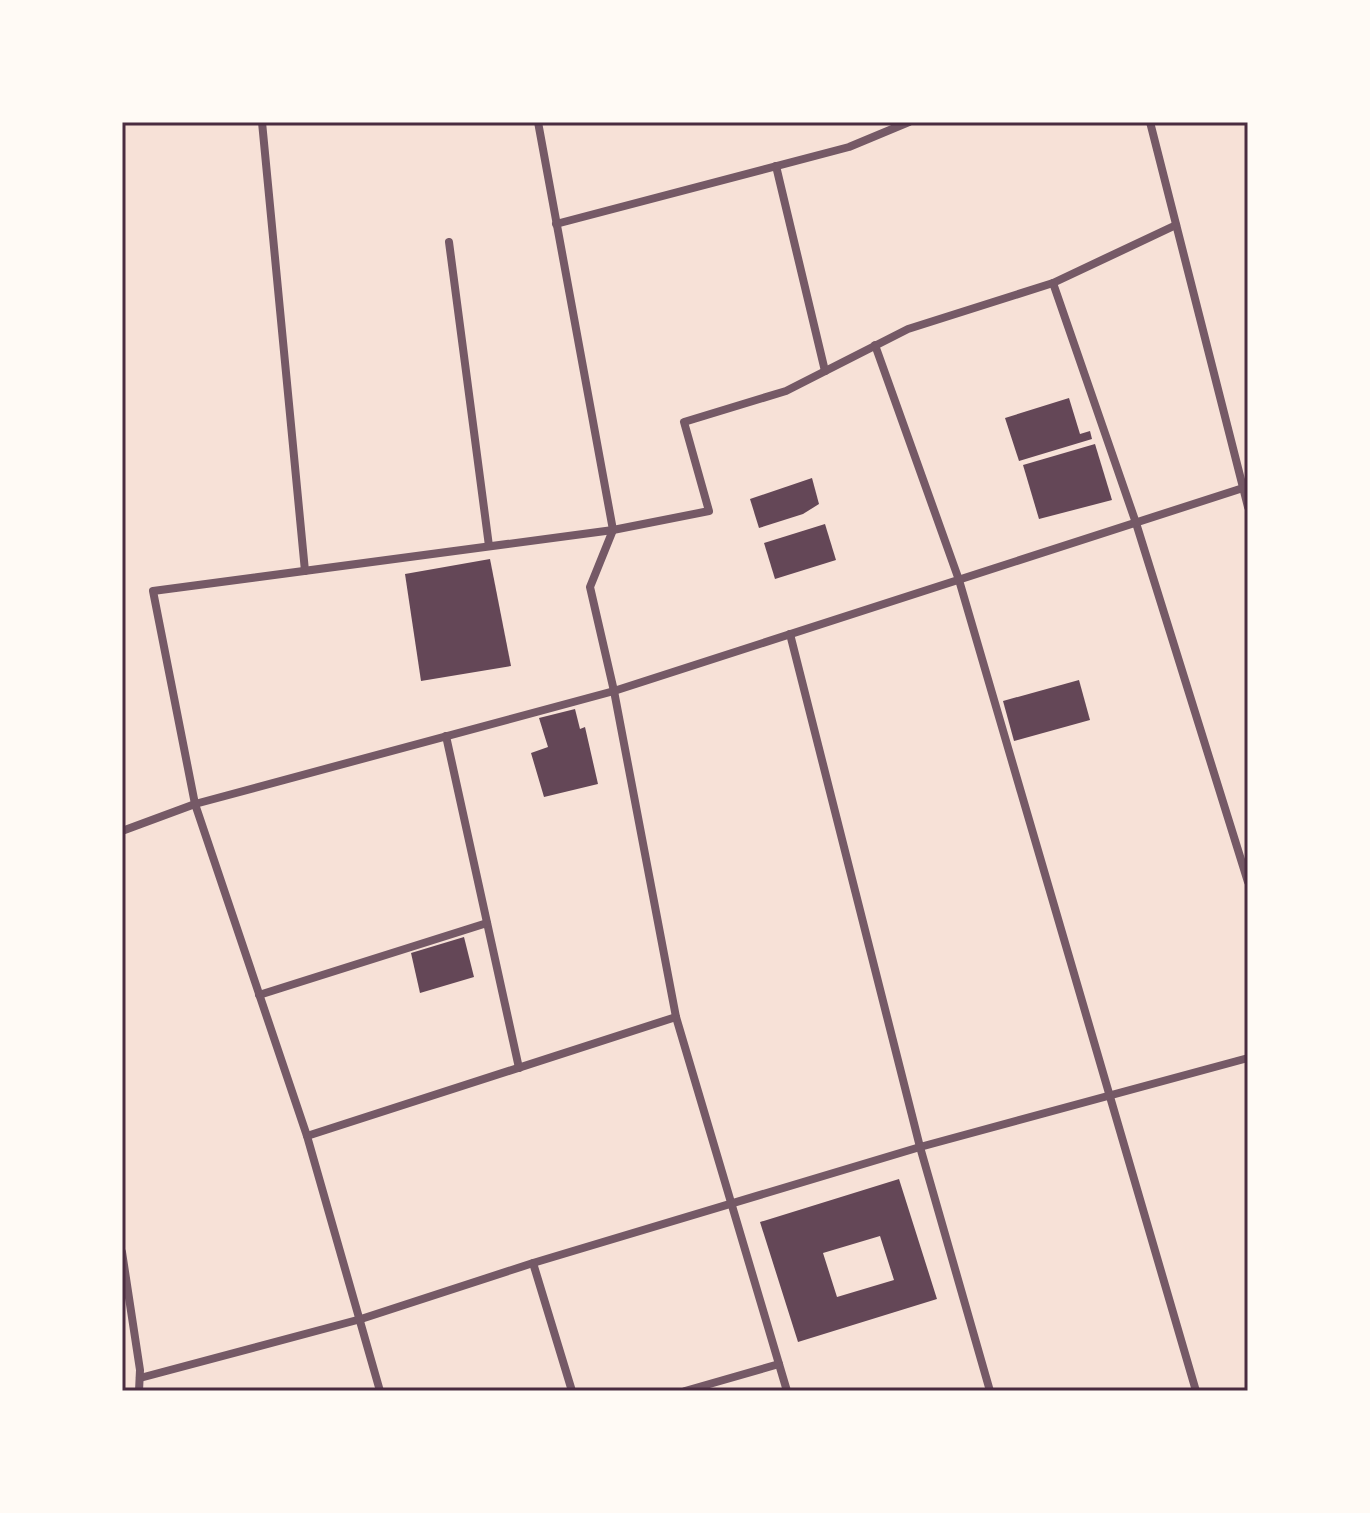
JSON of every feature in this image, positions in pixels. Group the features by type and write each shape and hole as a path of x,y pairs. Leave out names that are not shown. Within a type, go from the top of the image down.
{"street":[{"path":"262,122 305,571"},
{"path":"538,122 613,530 590,587 614,691 676,1017 787,1391"},
{"path":"556,224 849,147 909,122"},
{"path":"1150,122 1248,507"},
{"path":"776,166 825,371"},
{"path":"380,1391 307,1136 195,804 153,591 613,530 709,511 684,422 786,391 908,329 1053,283 1176,225"},
{"path":"449,242 489,546"},
{"path":"1053,283 1136,523 1248,882"},
{"path":"875,345 959,580 1196,1391"},
{"path":"122,831 195,804 614,691 1243,488"},
{"path":"790,634 920,1147 990,1391"},
{"path":"446,736 519,1068"},
{"path":"259,995 487,923"},
{"path":"307,1136 676,1017"},
{"path":"140,1378 361,1319 533,1263 920,1147 1248,1058"},
{"path":"122,1252 140,1378 139,1391"},
{"path":"533,1263 572,1391"},
{"path":"685,1391 779,1364"}],"building":[{"path":"1069,398 1080,434 1090,431 1092,439 1019,461 1005,418"},
{"path":"1095,444 1112,500 1039,519 1023,465"},
{"path":"812,478 819,504 803,514 759,528 750,499"},
{"path":"825,524 836,560 775,579 764,543"},
{"path":"490,559 511,666 421,681 405,574"},
{"path":"1079,680 1090,720 1014,741 1003,701"},
{"path":"575,709 580,729 585,727 598,784 544,797 531,753 548,747 539,718"},
{"path":"464,937 474,977 420,993 411,953"},
{"path":"899,1179 937,1299 798,1342 760,1222","holes":["880,1236 894,1280 837,1297 823,1253"]}]}
